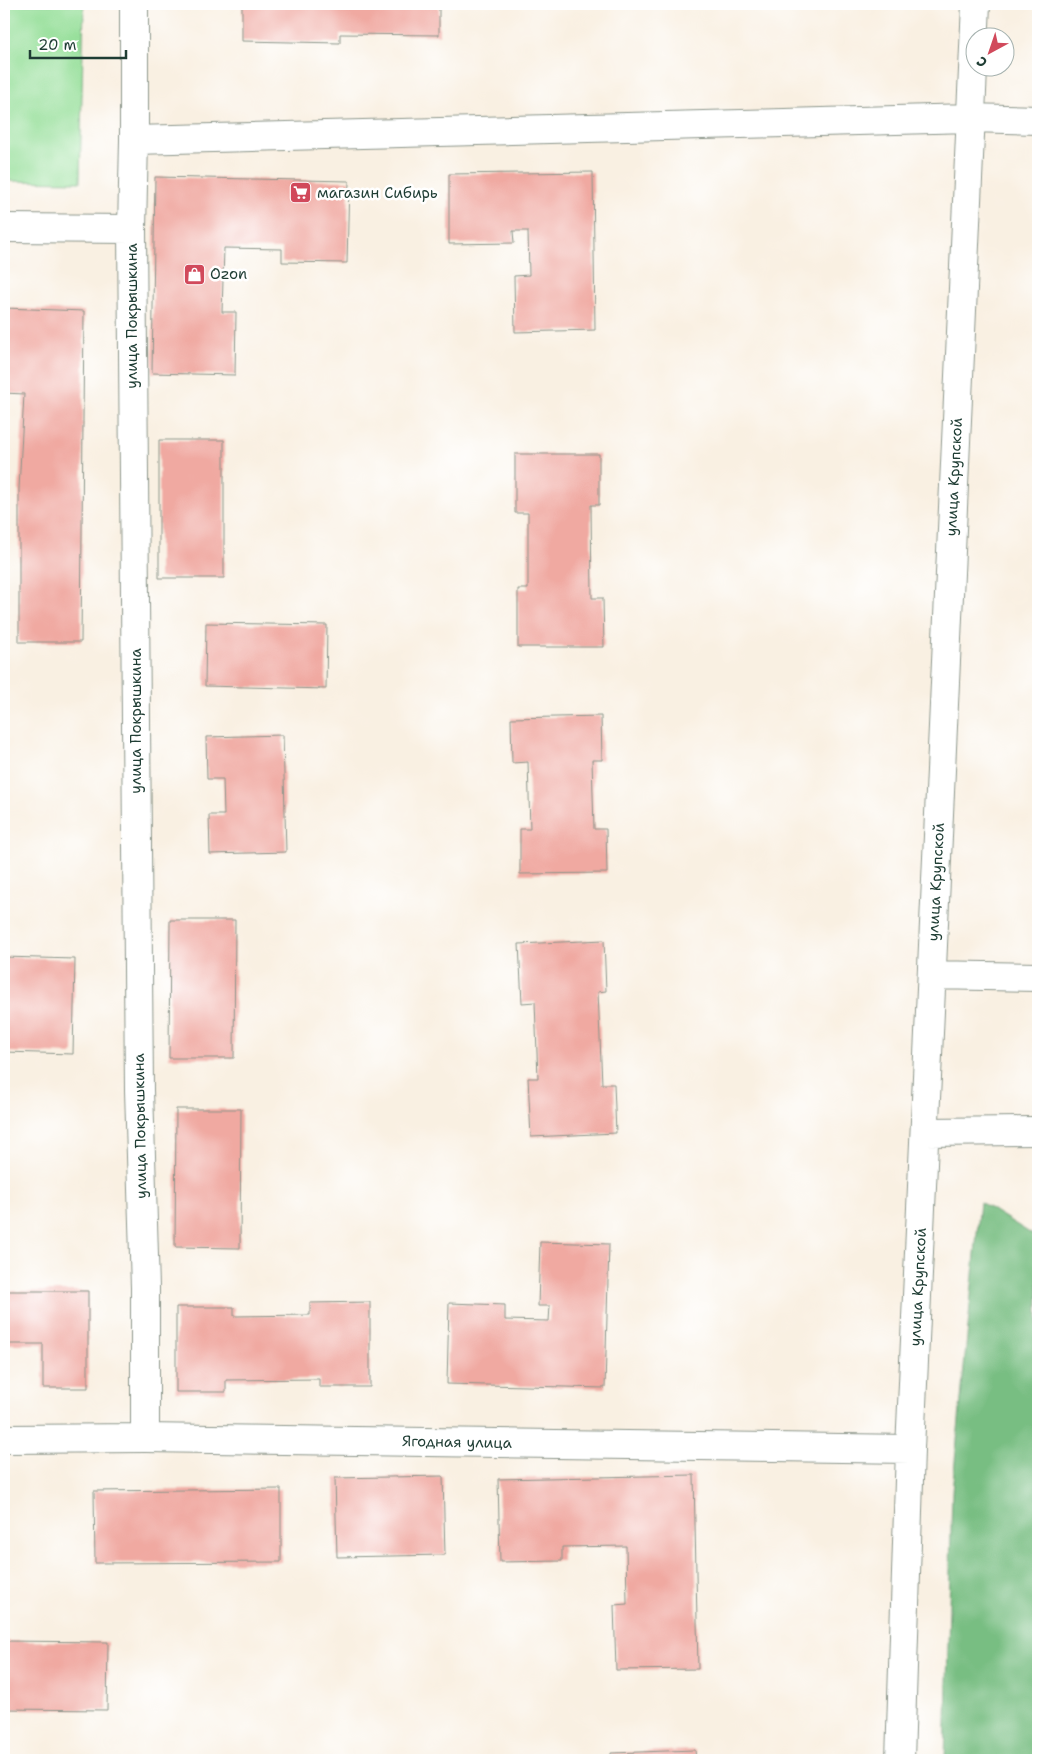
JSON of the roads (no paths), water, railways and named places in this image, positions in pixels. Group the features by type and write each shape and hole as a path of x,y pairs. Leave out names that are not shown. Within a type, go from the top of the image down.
{"street":[{"name":"улица Покрышкина","path":"134,4 132,229 139,1080 145,1288 145,1438"},
{"name":"улица Крупской","path":"900,1760 910,1449 976,4"},
{"path":"134,140 970,118 1038,120"},
{"path":"4,228 132,229"},
{"path":"932,975 1038,977"},
{"path":"925,1132 1038,1131"},
{"name":"Ягодная улица","path":"4,1439 145,1438 910,1449"}],"place":[{"name":"магазин Сибирь","path":"301,193"},
{"name":"Ozon","path":"194,274"}]}
